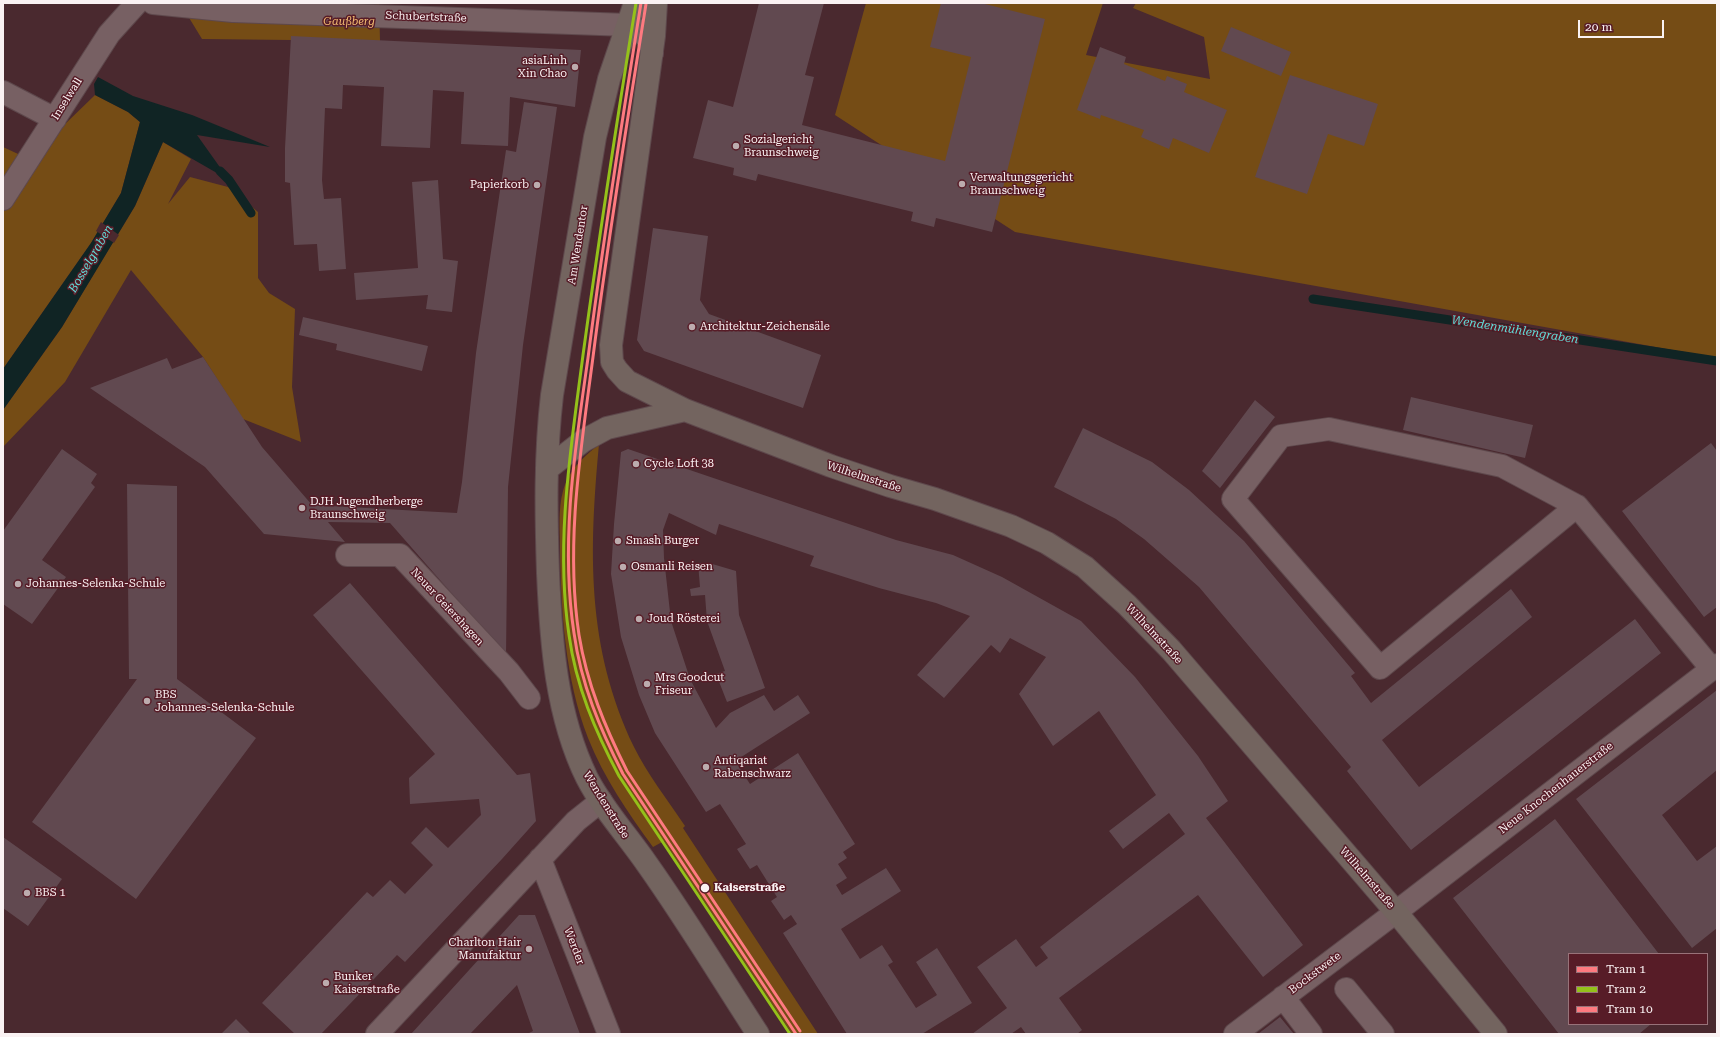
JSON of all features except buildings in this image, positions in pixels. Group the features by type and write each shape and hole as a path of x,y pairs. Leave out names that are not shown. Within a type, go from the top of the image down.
{"main road":[{"name":"Am Wendentor","path":"547,469 552,395 595,137 609,79 635,3"},
{"path":"656,3 652,53 611,345 612,362 627,381 685,410"},
{"path":"547,469 583,441 607,428 685,410"},
{"name":"Wilhelmstraße","path":"685,410 830,466 890,486 936,499 1011,526 1047,543 1085,567 1127,604 1171,650 1396,912 1496,1034"},
{"name":"Wendenstraße","path":"547,469 546,524 554,658 564,710 573,745 587,778 601,801 623,834 646,862 758,1034"}],"street":[{"name":"Inselwall","path":"3,199 109,34 137,3"},
{"name":"Schubertstraße","path":"153,3 234,11 628,25"},
{"path":"628,25 637,28 644,33 649,41 652,53"},
{"path":"3,92 54,119"},
{"path":"1577,506 1380,668 1233,499 1281,436 1329,428 1502,466 1577,506 1714,666"},
{"name":"Neuer Geiershagen","path":"347,555 400,555 509,672 529,698"},
{"name":"Neue Knochenhauerstraße","path":"1396,912 1714,666"},
{"path":"377,1034 576,821 601,801"},
{"name":"Werder","path":"540,859 609,1034"},
{"name":"Bockstwete","path":"1235,1034 1396,912"},
{"path":"1346,989 1383,1034"},
{"path":"1283,997 1311,1034"}],"green space":[{"name":"Gaußberg","path":"180,3 379,3 380,41 202,39"},
{"path":"866,3 1103,3 1086,55 1210,79 1204,37 1133,8 1136,3 1717,3 1717,358 1015,232 835,115"},
{"path":"95,95 128,112 140,122 121,193 91,243 3,369 3,147 29,159"},
{"path":"163,142 191,159 168,204 190,177 228,187 258,212 258,278 269,293 295,309 292,387 301,442 243,419 203,357 131,270 65,382 3,447 3,410 62,327 135,206"},
{"path":"599,444 594,522 593,561 595,598 599,635 607,673 618,710 634,747 645,767 685,826 683,828 818,1034 792,1034 664,841 653,847 617,795 601,767 588,738 580,715 569,669 563,620 560,512 561,498 569,476 577,464"}],"water":[{"name":"Bosselgraben","path":"98,77 133,96 192,115 270,147 197,135 229,180 163,142 135,206 62,327 3,410 3,369 91,243 121,193 140,122 128,112 95,95 94,84"}],"pier":[{"path":"101,222 119,235 114,243 96,231"}],"waterway":[{"path":"220,171 229,180 251,213"},
{"name":"Wendenmühlengraben","path":"1313,299 1717,361"}],"tram line":[{"name":"2","path":"636,3 595,267 566,495 564,565 565,600 569,635 576,672 594,725 619,776 790,1034"},
{"name":"1","path":"641,3 606,225 574,461 568,564 574,633 581,670 592,706 623,774 796,1034"},
{"name":"10","path":"646,4 611,224 576,496 574,566 575,600 579,635 582,653 592,688 611,738 627,771 800,1031"}],"place":[{"name":"asiaLinh Xin Chao","path":"575,67"},
{"name":"Sozialgericht Braunschweig","path":"736,146"},
{"name":"Verwaltungsgericht Braunschweig","path":"962,184"},
{"name":"Papierkorb","path":"537,185"},
{"name":"Architektur-Zeichensäle","path":"692,327"},
{"name":"Cycle Loft 38","path":"636,464"},
{"name":"DJH Jugendherberge Braunschweig","path":"302,508"},
{"name":"Smash Burger","path":"618,541"},
{"name":"Osmanli Reisen","path":"623,567"},
{"name":"Johannes-Selenka-Schule","path":"18,584"},
{"name":"Joud Rösterei","path":"639,619"},
{"name":"Mrs Goodcut Friseur","path":"647,684"},
{"name":"BBS Johannes-Selenka-Schule","path":"147,701"},
{"name":"Antiqariat Rabenschwarz","path":"706,767"},
{"name":"Kaiserstraße","path":"705,888"},
{"name":"BBS 1","path":"27,893"},
{"name":"Charlton Hair Manufaktur","path":"529,949"},
{"name":"Bunker Kaiserstraße","path":"326,983"}]}
